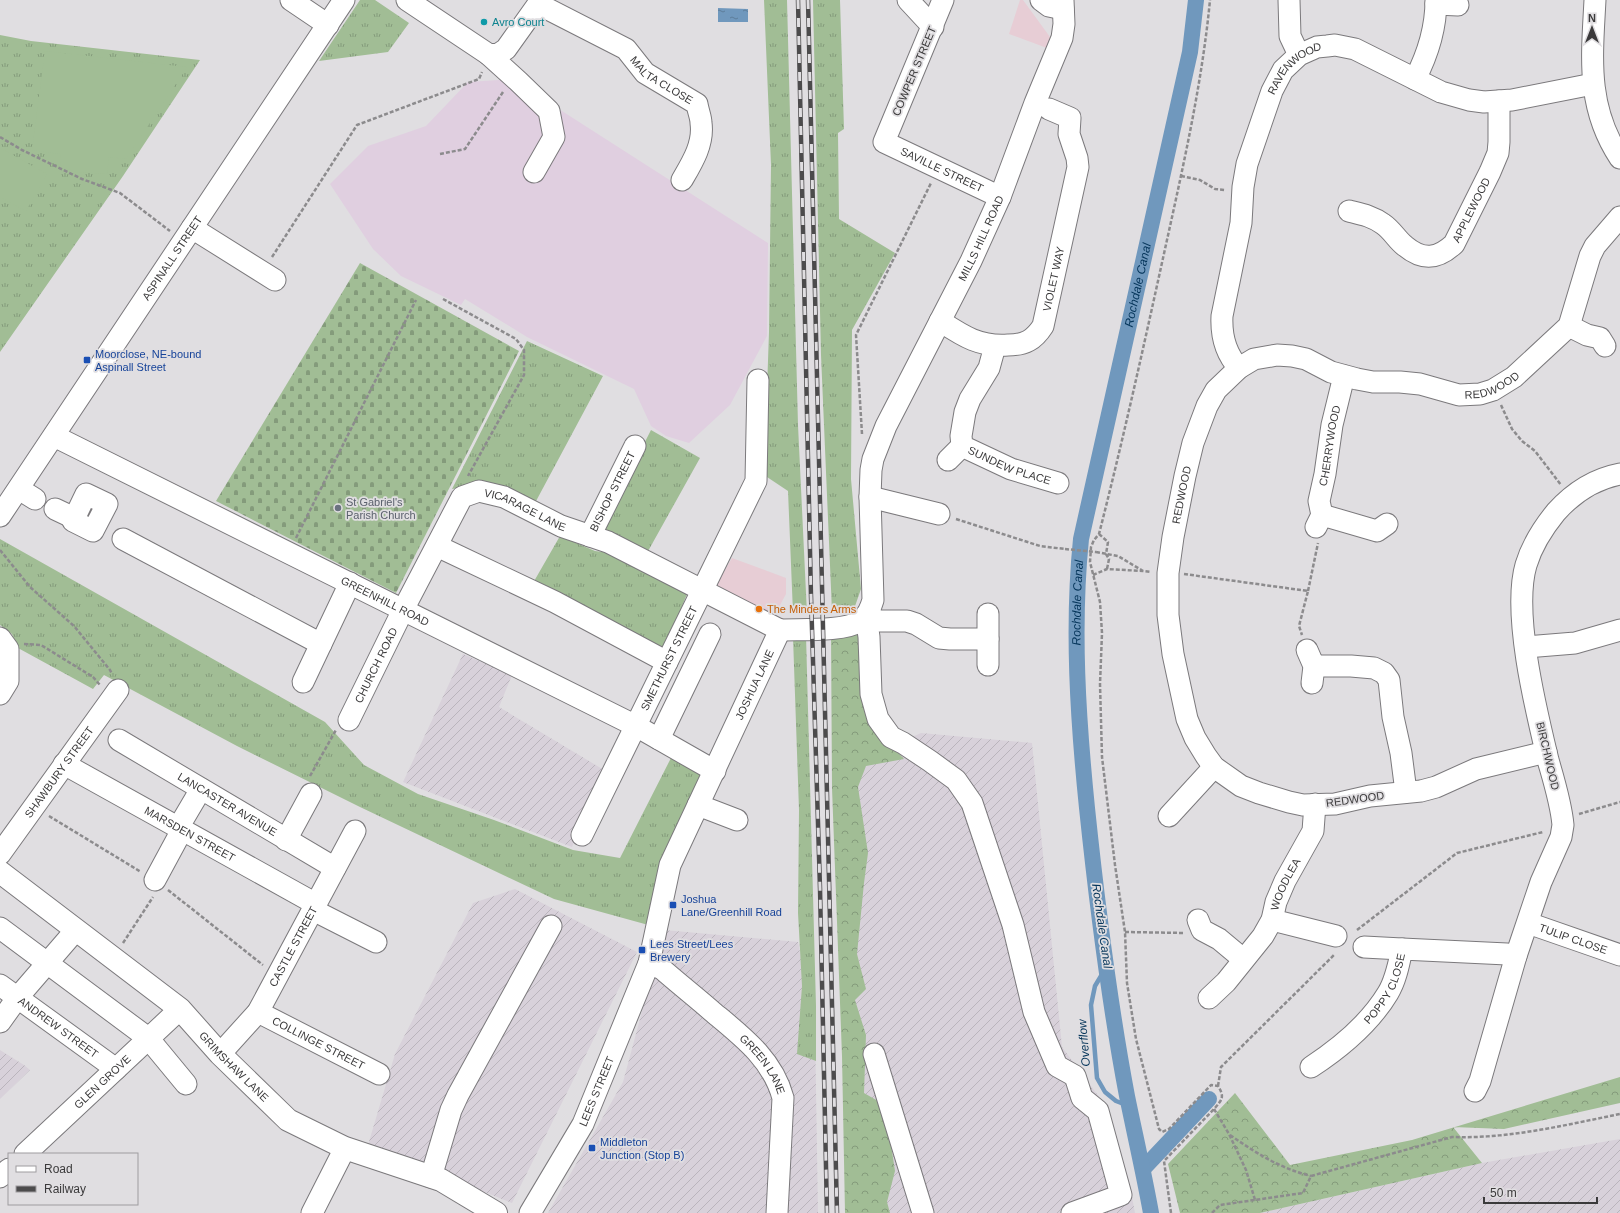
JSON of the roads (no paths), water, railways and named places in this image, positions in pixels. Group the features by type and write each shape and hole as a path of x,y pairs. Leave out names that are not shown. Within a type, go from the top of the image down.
{"main road":[{"name":"GRIMSHAW LANE","path":"0,872 75,931 180,1009 220,1054 288,1120 345,1148 441,1180 496,1213"}],"street":[{"path":"291,0 328,25"},
{"name":"ASPINALL STREET","path":"0,516 27,494 54,436 344,0"},
{"path":"408,0 488,54 548,111 554,137 534,172"},
{"path":"908,0 933,27"},
{"name":"COWPER STREET","path":"884,142 943,0"},
{"path":"1041,0 1049,6 1063,5"},
{"path":"1289,0 1290,36 1299,55"},
{"path":"1595,0 1593,84 1596,100 1605,129 1620,158"},
{"path":"488,54 497,55 506,49 540,2"},
{"name":"MALTA CLOSE","path":"540,2 626,49 645,73 697,104 701,124 701,137 695,157 682,180"},
{"path":"1415,79 1427,56 1432,36 1436,2 1458,5"},
{"name":"MILLS HILL ROAD","path":"870,497 872,468 875,453 886,426 971,261 1000,197 1035,103 1062,38 1064,24 1063,5"},
{"name":"RAVENWOOD","path":"1239,368 1228,353 1222,327 1222,316 1241,223 1242,186 1247,164 1272,91 1283,70 1299,55 1317,47 1336,45 1355,49 1441,92 1469,100 1499,101 1593,84"},
{"name":"APPLEWOOD","path":"1349,211 1372,217 1385,225 1405,246 1416,254 1438,256 1446,251 1454,244 1498,153 1500,142 1499,101"},
{"name":"VIOLET WAY","path":"940,321 982,344 995,346 1019,345 1027,343 1033,339 1044,326 1078,167 1077,158 1069,134 1077,113 1049,109"},
{"name":"SAVILLE STREET","path":"884,142 1000,197"},
{"path":"1604,336 1587,335 1569,326 1590,256 1595,246 1620,217"},
{"path":"188,235 269,276"},
{"name":"REDWOOD","path":"1546,752 1476,769 1436,787 1370,796 1335,804 1303,805 1259,793 1241,786 1214,767 1195,738 1187,719 1177,680 1173,654 1168,615 1168,573 1182,491 1194,443 1208,406 1216,390 1239,368 1254,359 1265,356 1292,356 1306,359 1331,372 1373,382 1420,384 1459,395 1480,394 1493,390 1514,377 1569,326"},
{"name":"SUNDEW PLACE","path":"995,346 989,368 970,399 965,412 961,436 955,453 1058,483"},
{"name":"CHERRYWOOD","path":"1344,376 1332,426 1325,474 1319,501 1319,521 1378,531 1387,524"},
{"name":"SMETHURST STREET","path":"582,835 756,481 758,380"},
{"name":"GREENHILL ROAD","path":"54,436 636,726 715,771"},
{"name":"BISHOP STREET","path":"590,536 635,446"},
{"name":"BIRCHWOOD","path":"1475,1091 1491,1073 1516,956 1541,882 1561,837 1563,825 1531,681 1526,647 1522,617 1522,596 1526,565 1539,535 1549,521 1571,497 1583,488 1620,474"},
{"name":"VICARAGE LANE","path":"437,546 462,497 479,491 504,497 561,526 608,542 780,630"},
{"path":"780,630 841,628 861,621 866,615 873,600 870,497 939,514"},
{"path":"55,509 74,518"},
{"path":"123,539 321,644"},
{"path":"403,610 437,546 555,602 667,662"},
{"path":"303,682 350,583"},
{"name":"CHURCH ROAD","path":"343,724 403,610"},
{"path":"988,614 988,665"},
{"path":"866,615 878,622 907,621 916,624 939,638 988,639"},
{"path":"866,615 869,637 871,694 878,719 891,737 903,743 956,780 972,803 1013,925 1034,1012 1057,1066 1075,1076 1082,1098 1098,1111 1121,1195 1072,1213"},
{"name":"JOSHUA LANE","path":"649,963 670,866 780,630"},
{"path":"1526,647 1575,643 1620,630"},
{"path":"659,739 710,634"},
{"path":"0,694 8,681 8,649 3,642"},
{"path":"1311,666 1351,666 1374,668 1384,672 1389,680 1392,717 1401,753 1406,792"},
{"name":"SHAWBURY STREET","path":"0,854 115,694"},
{"name":"LANCASTER AVENUE","path":"120,740 335,868"},
{"name":"MARSDEN STREET","path":"64,764 376,942"},
{"path":"1169,816 1179,793 1214,767"},
{"path":"286,840 310,785"},
{"path":"158,883 180,829 201,789"},
{"name":"WOODLEA","path":"1209,998 1226,982 1262,936 1272,920 1276,902 1285,881 1313,831 1315,804"},
{"path":"698,805 737,820"},
{"name":"CASTLE STREET","path":"220,1054 258,1012 355,831"},
{"path":"1272,920 1317,922 1349,941 1402,949"},
{"name":"TULIP CLOSE","path":"1528,923 1620,955"},
{"path":"431,1177 451,1110 458,1095 551,926"},
{"path":"0,928 148,1038 186,1084"},
{"path":"0,1022 18,997 75,931"},
{"path":"1198,931 1219,940 1243,959"},
{"name":"POPPY CLOSE","path":"1311,1067 1349,1038 1380,1005 1392,986 1402,949 1507,954 1516,956"},
{"name":"LEES STREET","path":"530,1213 583,1124 649,963"},
{"name":"GREEN LANE","path":"649,963 662,969 738,1033 758,1052 779,1085 783,1098 777,1213"},
{"name":"ANDREW STREET","path":"0,985 116,1069"},
{"name":"GLEN GROVE","path":"26,1153 180,1009"},
{"name":"COLLINGE STREET","path":"258,1012 379,1074"},
{"path":"874,1054 923,1213"},
{"path":"312,1213 345,1148"},
{"path":"0,1177 8,1169"}],"water":[{"path":"718,8 748,9 748,22 718,22"}],"waterway":[{"name":"Rochdale Canal","path":"1151,1213 1127,1096 1099,916 1081,741 1077,674 1078,572 1081,539 1190,52 1196,0"},
{"name":"Overflow","path":"1107,966 1095,986 1091,1005 1097,1078 1105,1092 1116,1101 1129,1106"},
{"path":"1143,1169 1209,1099"}],"railway":[{"path":"798,0 811,596 820,888 827,1213"},
{"path":"808,0 837,1213"}],"place":[{"name":"Avro Court","path":"484,22"},
{"name":"Moorclose, NE-bound Aspinall Street","path":"87,360"},
{"name":"St Gabriel's Parish Church","path":"338,508"},
{"name":"The Minders Arms","path":"759,609"},
{"name":"Joshua Lane/Greenhill Road","path":"673,905"},
{"name":"Lees Street/Lees Brewery","path":"642,950"},
{"name":"Middleton Junction (Stop B)","path":"592,1148"}]}
